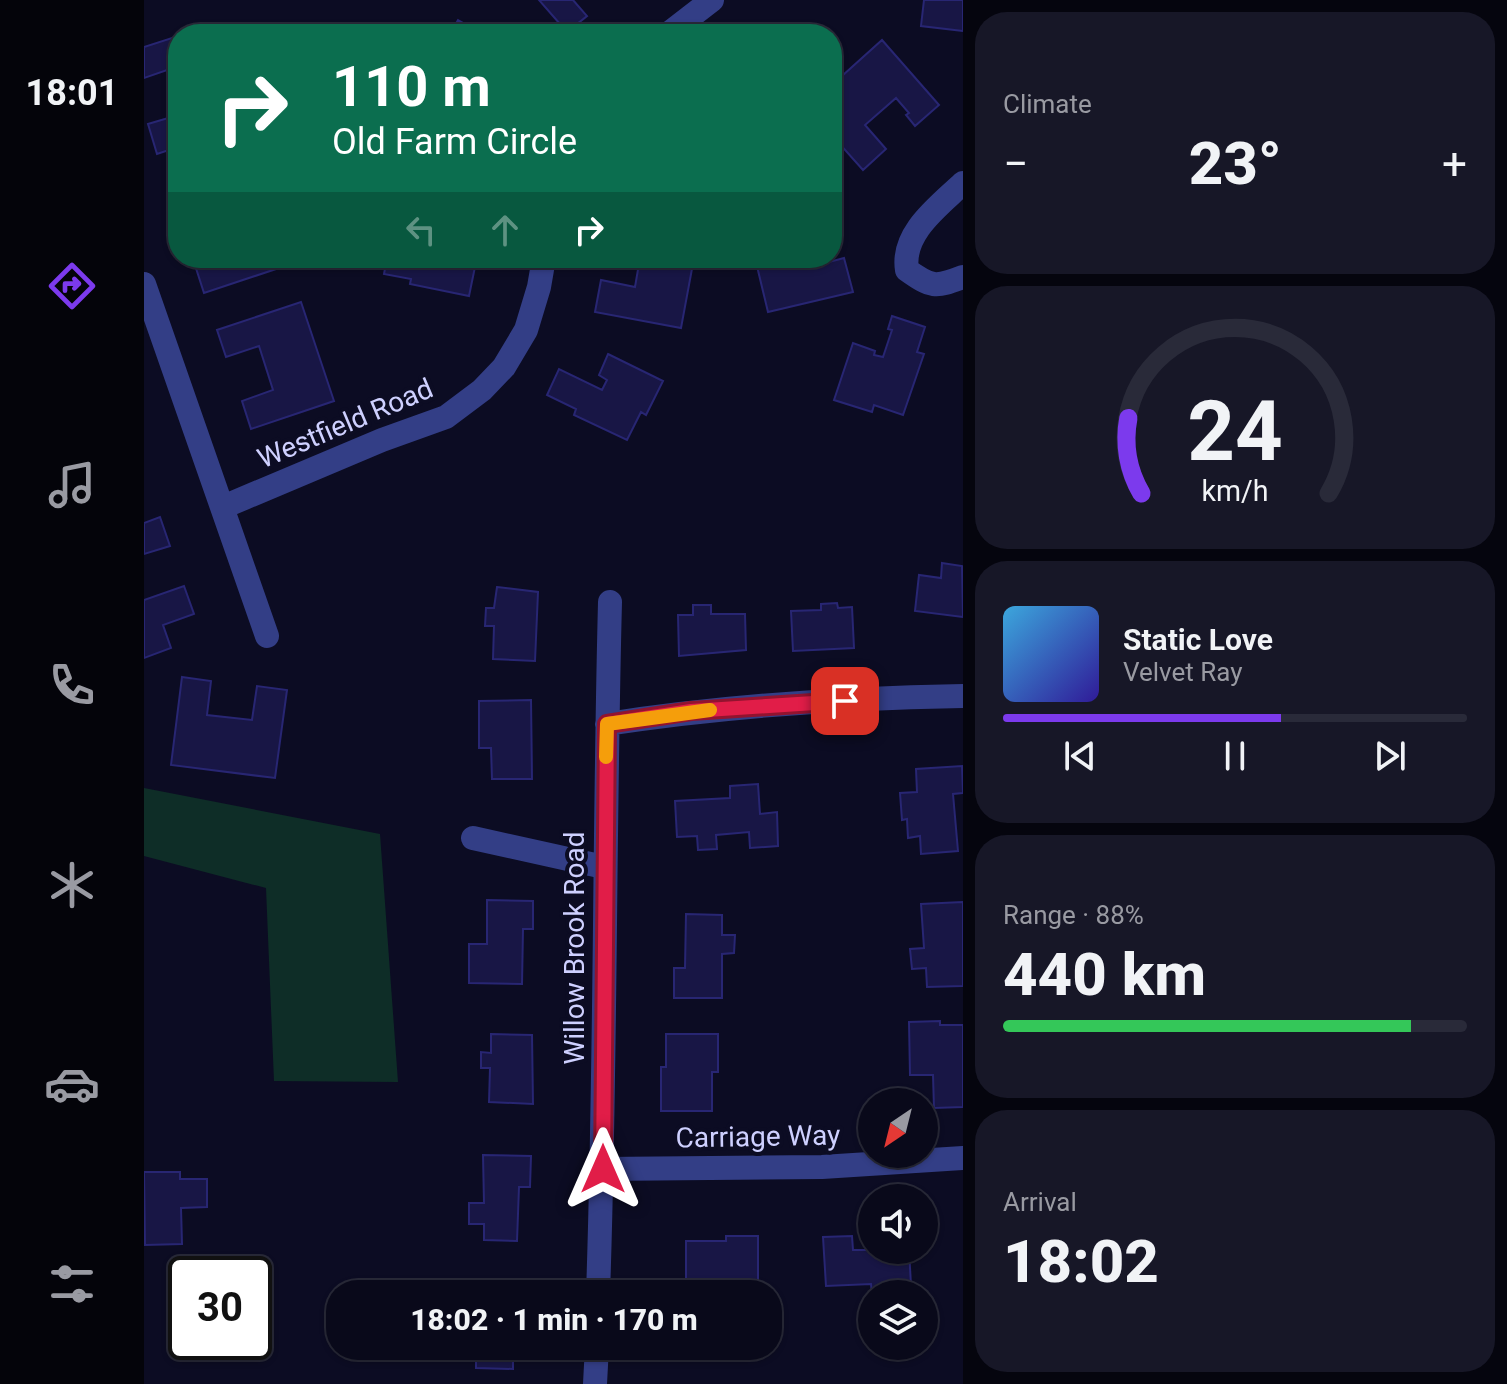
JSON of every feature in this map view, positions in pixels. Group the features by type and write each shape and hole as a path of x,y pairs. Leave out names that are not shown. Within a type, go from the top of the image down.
{"street":[{"path":"681,24 712,0"},
{"path":"963,183 918,228 905,255 907,270 927,284 941,286 963,277"},
{"name":"Westfield Road","path":"223,507 382,440 446,417 482,390 504,367 526,330 542,268"},
{"path":"144,284 267,636"},
{"name":"Willow Brook Road","path":"599,1280 603,1169 604,867 610,602"},
{"path":"607,724 691,711 963,696"},
{"path":"473,838 604,867"},
{"name":"Carriage Way","path":"603,1169 822,1167 963,1158"},
{"path":"595,1384 596,1360"}],"green space":[{"path":"144,788 380,834 398,1082 274,1081 266,888 144,856"}],"building":[{"path":"539,0 573,0 587,16 577,24 560,24"},
{"path":"924,0 963,0 963,31 921,26"},
{"path":"168,39 168,73 167,70 144,78 144,47"},
{"path":"882,40 939,105 915,126 896,98 865,125 886,149 863,170 842,147 842,76"},
{"path":"168,118 168,150 157,154 148,124"},
{"path":"844,258 853,292 768,312 757,268 842,268"},
{"path":"196,268 279,268 204,293"},
{"path":"385,268 475,268 469,296 410,284 411,279 384,274"},
{"path":"638,268 692,268 681,328 595,312 601,280 635,287"},
{"path":"301,302 334,401 251,429 242,401 273,390 259,346 226,357 217,330"},
{"path":"892,316 925,327 917,352 924,354 903,415 874,405 872,412 834,400 853,343 883,357 892,330 888,329"},
{"path":"608,354 663,381 646,415 641,412 627,440 574,415 576,409 547,395 559,369 602,390 607,380 599,375"},
{"path":"160,517 170,546 144,554 144,523"},
{"path":"942,563 962,566 963,617 915,611 919,575 941,578"},
{"path":"184,586 194,614 163,625 171,648 144,658 144,600"},
{"path":"497,587 538,592 535,661 493,659 494,626 485,626 486,608 494,608"},
{"path":"837,603 838,608 852,607 854,648 793,651 791,611 821,610 821,604"},
{"path":"693,605 711,605 711,614 745,614 746,650 679,656 678,615 693,615"},
{"path":"182,677 211,681 207,715 252,720 257,686 287,690 275,778 171,765"},
{"path":"531,700 532,779 492,779 491,748 479,748 479,701"},
{"path":"962,766 963,793 953,794 958,851 921,854 920,836 908,838 907,819 902,820 900,793 917,792 916,769"},
{"path":"758,784 760,814 777,812 778,846 750,848 749,832 716,835 717,849 698,850 697,836 677,837 675,801 730,798 730,786"},
{"path":"487,900 533,901 533,929 523,929 522,984 469,983 469,944 487,944"},
{"path":"963,902 963,986 927,987 926,968 912,969 910,949 924,948 921,904"},
{"path":"686,914 722,915 722,935 735,935 734,953 722,954 722,998 674,998 674,968 685,968"},
{"path":"940,1021 940,1025 963,1025 963,1107 938,1108 938,1088 933,1088 933,1075 910,1075 909,1022"},
{"path":"491,1034 532,1035 533,1104 489,1102 490,1068 481,1068 481,1052 491,1053"},
{"path":"666,1034 718,1034 718,1072 712,1072 712,1111 661,1111 661,1067 666,1067"},
{"path":"483,1155 531,1156 530,1187 519,1187 517,1241 484,1240 484,1224 469,1224 469,1203 484,1203"},
{"path":"144,1172 180,1172 180,1179 207,1179 207,1207 181,1208 182,1244 145,1245"},
{"path":"726,1236 758,1236 758,1280 686,1280 686,1241 726,1241"},
{"path":"852,1236 853,1250 858,1250 858,1264 910,1264 911,1280 858,1280 858,1285 826,1286 823,1237"},
{"path":"476,1360 513,1360 513,1369 476,1368"}],"slow traffic":[{"path":"606,757 607,724 710,710"}],"route":[{"path":"603,1169 607,724 691,711 845,701"}]}
